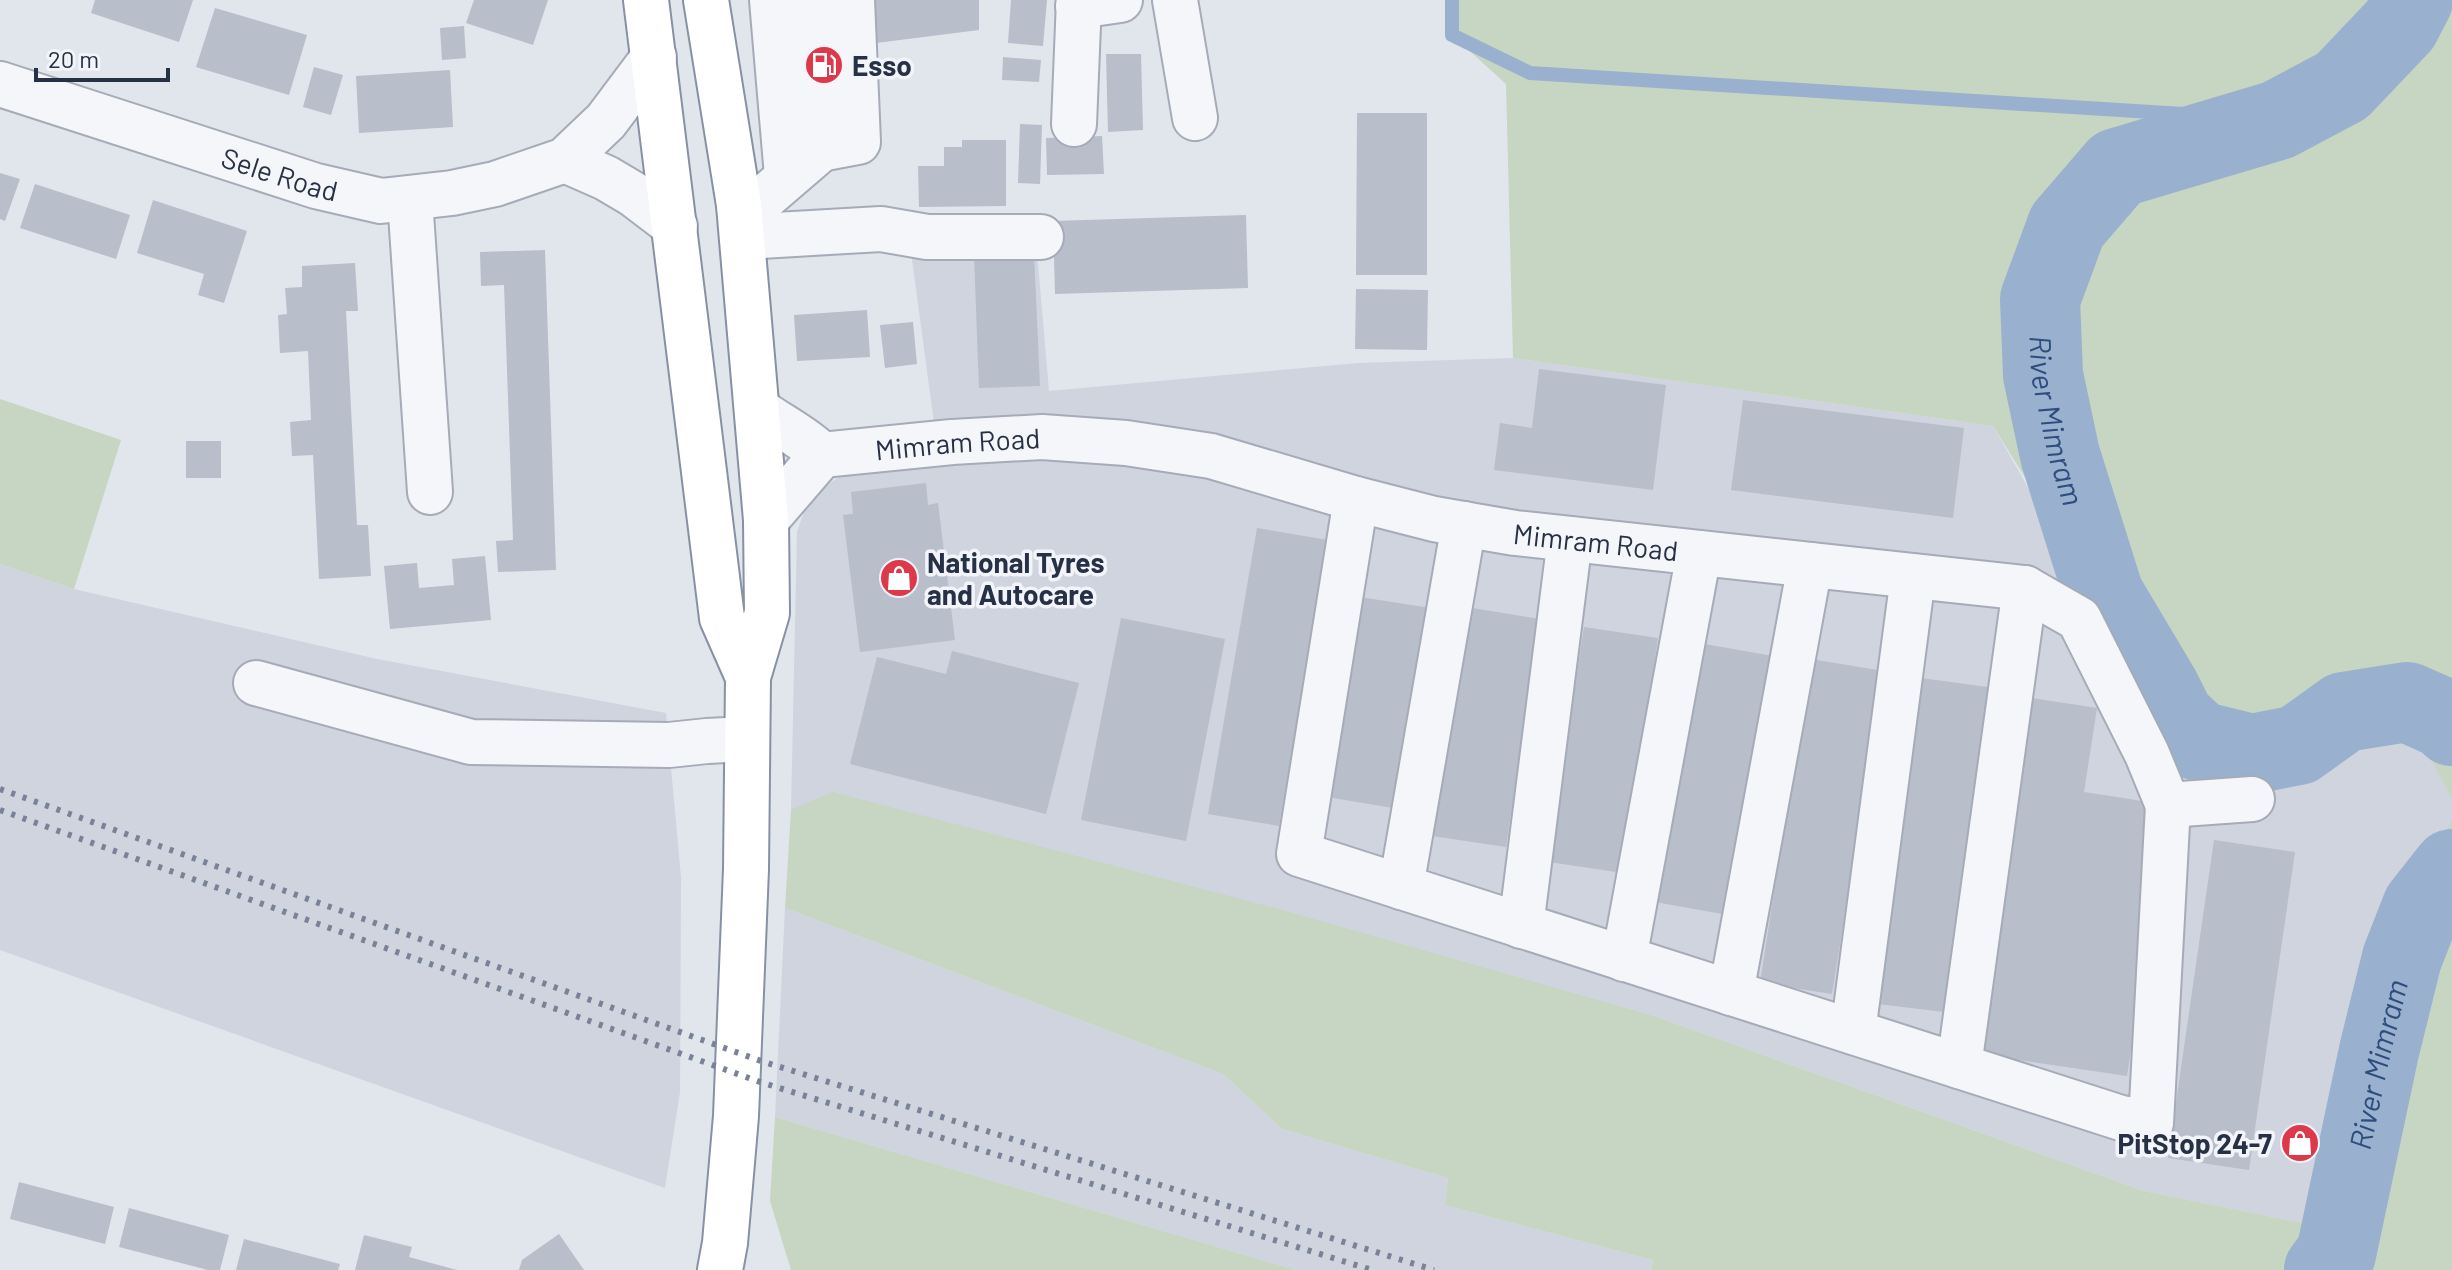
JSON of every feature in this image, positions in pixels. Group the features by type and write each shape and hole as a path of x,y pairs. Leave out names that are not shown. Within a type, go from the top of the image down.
{"highway":[{"path":"646,0 722,618 748,677"},
{"path":"706,0 740,221 766,520 767,613 748,677 746,869 730,1261"}],"street":[{"path":"772,0 787,176"},
{"path":"813,0 821,149"},
{"path":"740,221 787,176 821,149 858,142 852,0"},
{"path":"1175,0 1195,118"},
{"path":"1074,124 1093,2"},
{"name":"Sele Road","path":"0,84 316,186 381,201 495,184 565,160 606,121 654,57"},
{"path":"565,160 633,194 675,226"},
{"path":"410,199 430,492"},
{"path":"740,221 881,229 927,237 1041,237"},
{"path":"757,409 780,427 808,441 822,455 766,520"},
{"name":"Mimram Road","path":"822,455 1042,437 1126,443 1211,456 1356,499 1515,533 2025,588 2079,619 2147,754 2168,805"},
{"path":"1356,499 1299,854 2121,1118 2151,1123 2168,805 2252,799"},
{"path":"1401,887 1464,524"},
{"path":"1521,926 1570,539"},
{"path":"1624,959 1699,553"},
{"path":"1731,993 1810,565"},
{"path":"1853,1032 1913,577"},
{"path":"1959,1066 2025,588"},
{"path":"256,683 471,742 669,745 747,739"}],"shaded area":[{"path":"911,252 1037,252 1049,391 1358,363 1513,358 1993,426 2167,732 2202,759 2233,768 2278,770 2345,731 2390,733 2422,742 2452,769 2452,823 2446,846 2409,910 2381,994 2366,1065 2313,1225 2144,1191 1657,1017 791,810 797,532 809,497 846,472 939,460"},
{"path":"0,564 74,589 377,659 666,713 681,878 680,1092 665,1188 0,950"},
{"path":"785,908 1223,1074 1282,1129 1448,1178 1445,1205 1653,1260 1651,1270 1296,1270 775,1117"}],"green space":[{"path":"1450,0 2452,0 2452,799 2422,742 2345,731 2252,754 2175,719 1993,426 1513,358 1506,84 1452,35"},
{"path":"0,399 121,440 74,589 0,564"},
{"path":"833,792 1275,908 1657,1017 2144,1191 2313,1225 2298,1270 1651,1270 1653,1260 1445,1205 1448,1178 1282,1129 1223,1074 785,908 791,810"},
{"path":"2452,819 2452,1270 2352,1270 2372,1247 2366,1065"},
{"path":"775,1117 1296,1270 791,1270 770,1201"}],"water":[{"path":"2313,1225 2372,1248 2352,1270 2298,1270"}],"building":[{"path":"95,0 193,0 179,42 91,13"},
{"path":"474,0 548,0 533,45 466,23"},
{"path":"766,0 979,0 979,30 876,43 877,86"},
{"path":"1011,0 1047,0 1043,46 1008,43"},
{"path":"215,8 307,35 289,95 196,67"},
{"path":"464,26 466,58 442,60 440,28"},
{"path":"1106,54 1141,54 1143,130 1108,132"},
{"path":"1003,57 1041,60 1039,82 1002,80"},
{"path":"314,67 343,75 331,115 303,107"},
{"path":"450,70 453,127 359,133 356,76"},
{"path":"1357,113 1427,113 1427,275 1356,275"},
{"path":"1020,124 1042,125 1040,184 1018,183"},
{"path":"1102,136 1104,174 1047,175 1046,138"},
{"path":"962,140 1006,140 1006,206 919,207 918,166 944,166 944,147 962,147"},
{"path":"0,173 20,179 5,221 0,219"},
{"path":"35,184 130,215 116,259 20,228"},
{"path":"153,200 247,231 224,303 198,295 204,274 137,253"},
{"path":"1246,215 1248,288 1055,294 1053,221"},
{"path":"545,250 556,570 498,572 496,541 513,540 504,285 481,286 480,252"},
{"path":"1034,253 1040,386 979,388 974,256"},
{"path":"355,263 358,311 346,311 357,525 368,525 371,576 319,579 313,455 292,456 290,422 311,420 308,351 280,353 278,315 287,314 285,288 302,287 302,266"},
{"path":"1356,289 1428,290 1427,350 1355,349"},
{"path":"867,310 870,357 797,361 794,315"},
{"path":"913,322 917,364 885,368 880,325"},
{"path":"1539,369 1666,385 1653,490 1494,470 1500,423 1532,428"},
{"path":"1743,400 1964,428 1953,518 1731,490"},
{"path":"186,441 221,441 221,478 186,478"},
{"name":"National Tyres and Autocare","path":"926,483 928,505 938,503 955,640 860,652 843,515 853,514 851,492"},
{"path":"1257,528 1328,540 1279,826 1208,814"},
{"path":"485,556 491,620 390,629 384,566 417,563 419,588 454,585 452,559"},
{"path":"1353,596 1431,608 1399,809 1321,796"},
{"path":"1466,607 1540,619 1506,847 1432,836"},
{"path":"1121,618 1225,639 1186,841 1081,820"},
{"path":"1584,627 1658,638 1623,873 1549,862"},
{"path":"1699,643 1773,656 1728,915 1655,902"},
{"path":"952,651 1079,683 1046,814 850,764 877,657 946,674"},
{"path":"1810,659 1884,671 1832,994 1760,983"},
{"path":"1921,678 1995,688 1952,1013 1878,1004"},
{"path":"2019,696 2097,708 2084,792 2168,805 2127,1076 1965,1052"},
{"path":"2214,840 2295,852 2249,1170 2168,1158"},
{"path":"19,1182 114,1207 105,1244 10,1219"},
{"path":"129,1208 229,1235 220,1270 208,1270 119,1247"},
{"path":"559,1234 584,1270 519,1270 522,1260"},
{"path":"364,1235 412,1247 409,1257 457,1270 355,1270"},
{"path":"244,1239 340,1264 338,1270 236,1270"}],"waterway":[{"path":"1452,0 1452,35 1530,73 2278,120"},
{"name":"River Mimram","path":"2413,0 2400,25 2342,86 2278,120 2117,168 2067,226 2040,299 2043,375 2060,455 2104,595 2175,719 2199,741 2252,754 2298,745 2344,712 2407,702 2448,720 2452,726"},
{"name":"River Mimram","path":"2324,1270 2336,1254 2402,958 2422,907 2452,869"}],"railway":[{"path":"0,789 761,1061 1434,1270"},
{"path":"0,810 760,1082 1372,1270"}],"place":[{"name":"Esso","path":"824,65"},
{"name":"National Tyres and Autocare","path":"899,578"},
{"name":"PitStop 24-7","path":"2300,1143"}]}
